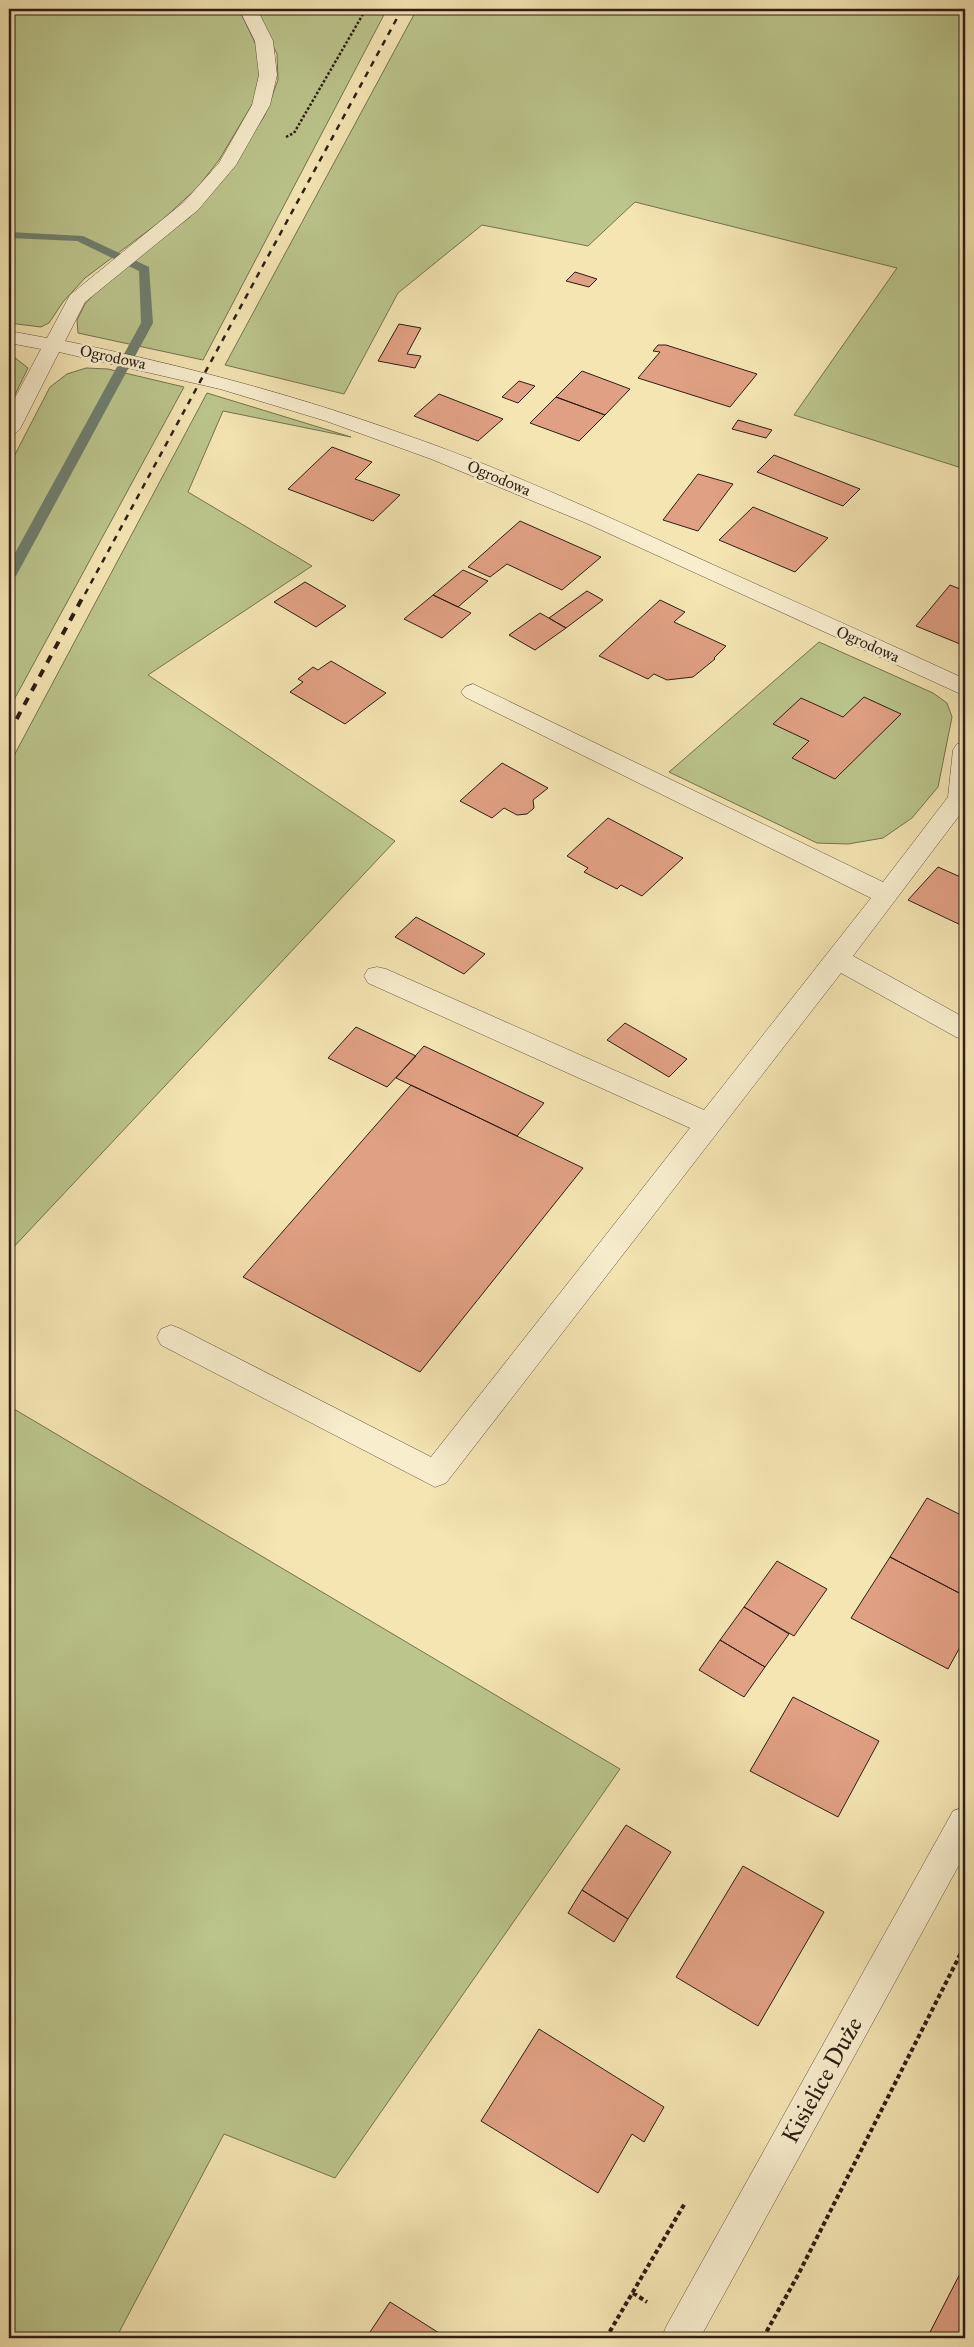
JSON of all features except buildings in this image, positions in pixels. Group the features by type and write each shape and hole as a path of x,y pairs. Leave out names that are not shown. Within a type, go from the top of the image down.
{"street":[{"path":"9,428 54,344 72,305 83,292 191,206 227,165 261,105 268,75 264,40 248,9"},
{"name":"Ogrodowa","path":"9,337 54,344 224,383 301,406 440,454 577,512 965,688"},
{"path":"473,692 887,895"},
{"path":"171,1337 434,1474 962,799 965,750"},
{"path":"837,958 965,1030"},
{"path":"377,976 708,1124"},
{"name":"Kisielice Duże","path":"680,2338 965,1822"}],"path":[{"path":"227,165 294,133 366,9"},
{"path":"763,2338 798,2275 965,1945"},
{"path":"606,2338 685,2203"}],"green space":[{"path":"9,9 239,9 258,49 260,79 253,103 219,160 197,188 161,221 85,278 63,302 49,323 41,327 9,323"},
{"path":"255,9 387,9 203,360 78,333 77,320 85,304 103,284 190,217 227,175 265,115 278,80 277,54"},
{"path":"417,9 965,9 965,469 794,415 897,268 635,202 588,246 482,225 398,293 344,394 225,365"},
{"path":"9,353 28,368 9,407"},
{"path":"86,368 108,369 184,387 9,709 9,466 50,387 67,374"},
{"path":"207,393 351,437 223,411 188,492 312,566 148,675 395,841 9,1252 9,765"},
{"path":"819,642 933,693 947,703 952,717 938,787 912,818 883,838 848,844 817,843 669,772"},
{"path":"9,1406 620,1769 335,2178 224,2134 116,2338 9,2338"}],"waterway":[{"path":"9,235 79,238 145,269 147,323 9,576"}],"railway":[{"path":"85,594 402,9"},
{"path":"9,733 85,593"}]}
